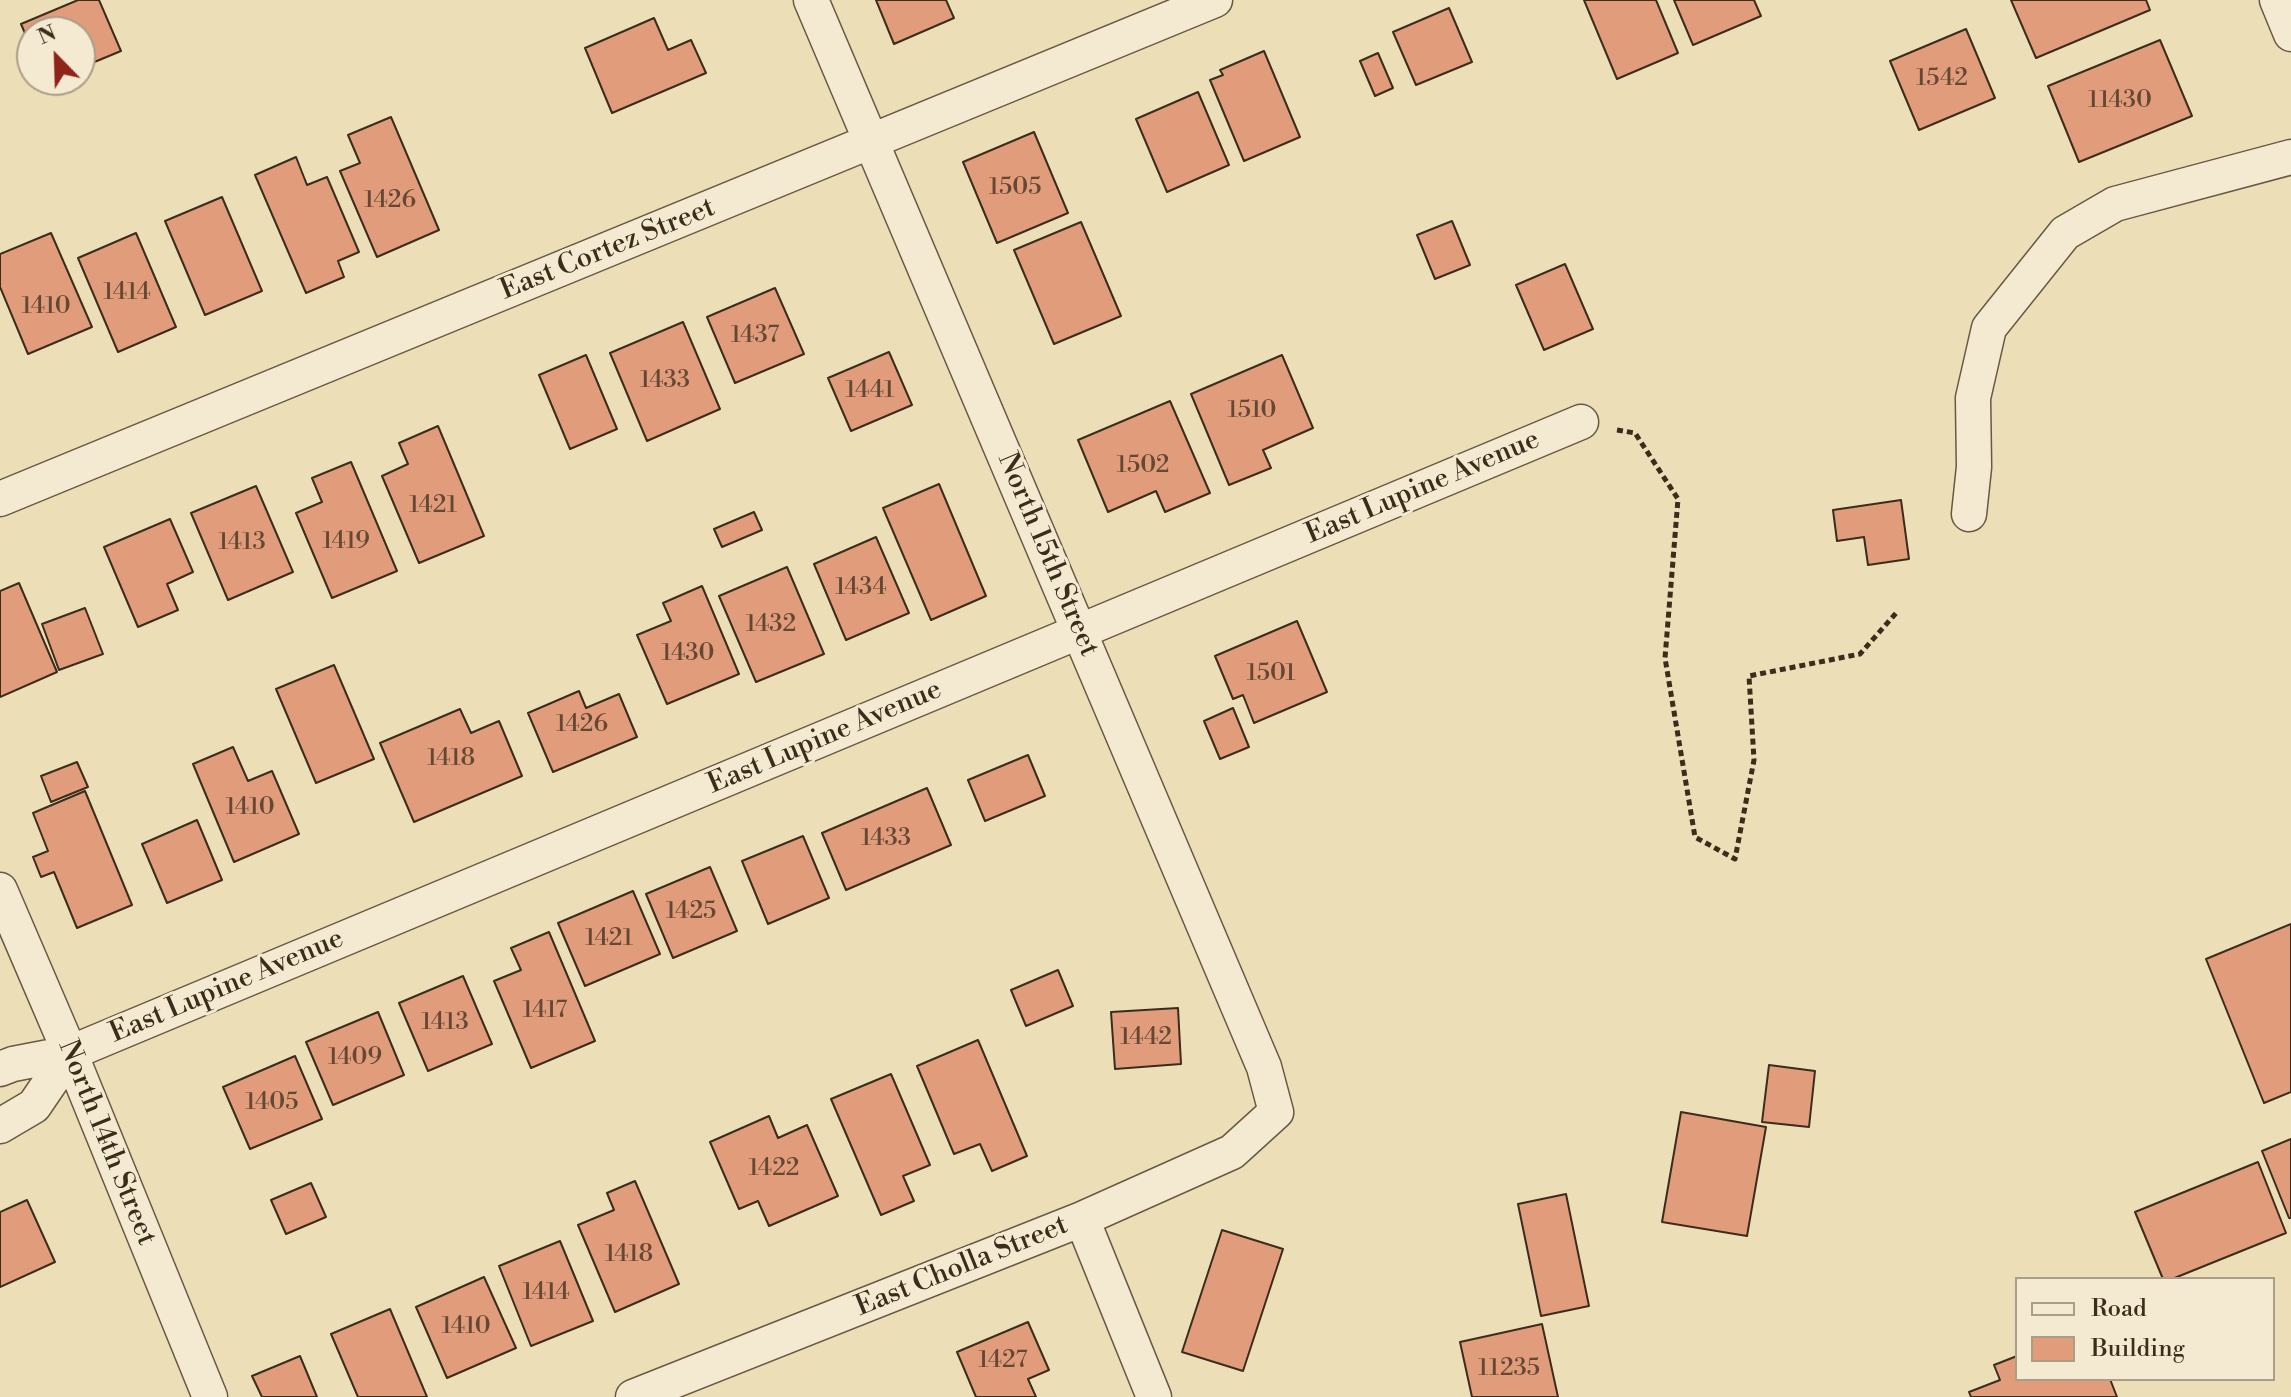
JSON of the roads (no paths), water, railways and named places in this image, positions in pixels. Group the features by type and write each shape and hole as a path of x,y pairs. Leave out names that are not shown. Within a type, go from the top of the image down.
{"street":[{"name":"North 15th Street","path":"811,0 1264,1067 1276,1112"},
{"name":"East Cortez Street","path":"0,499 1215,0"},
{"path":"2277,0 2291,34"},
{"path":"1969,514 1974,467 1973,398 1989,328 2065,233 2115,204 2291,157"},
{"name":"East Lupine Avenue","path":"0,1069 70,1053 1581,422"},
{"name":"North 14th Street","path":"0,890 210,1397"},
{"path":"0,1126 34,1106 70,1053"},
{"name":"East Cholla Street","path":"633,1397 1082,1219 1232,1152 1276,1112"},
{"path":"1082,1219 1154,1397"}]}
